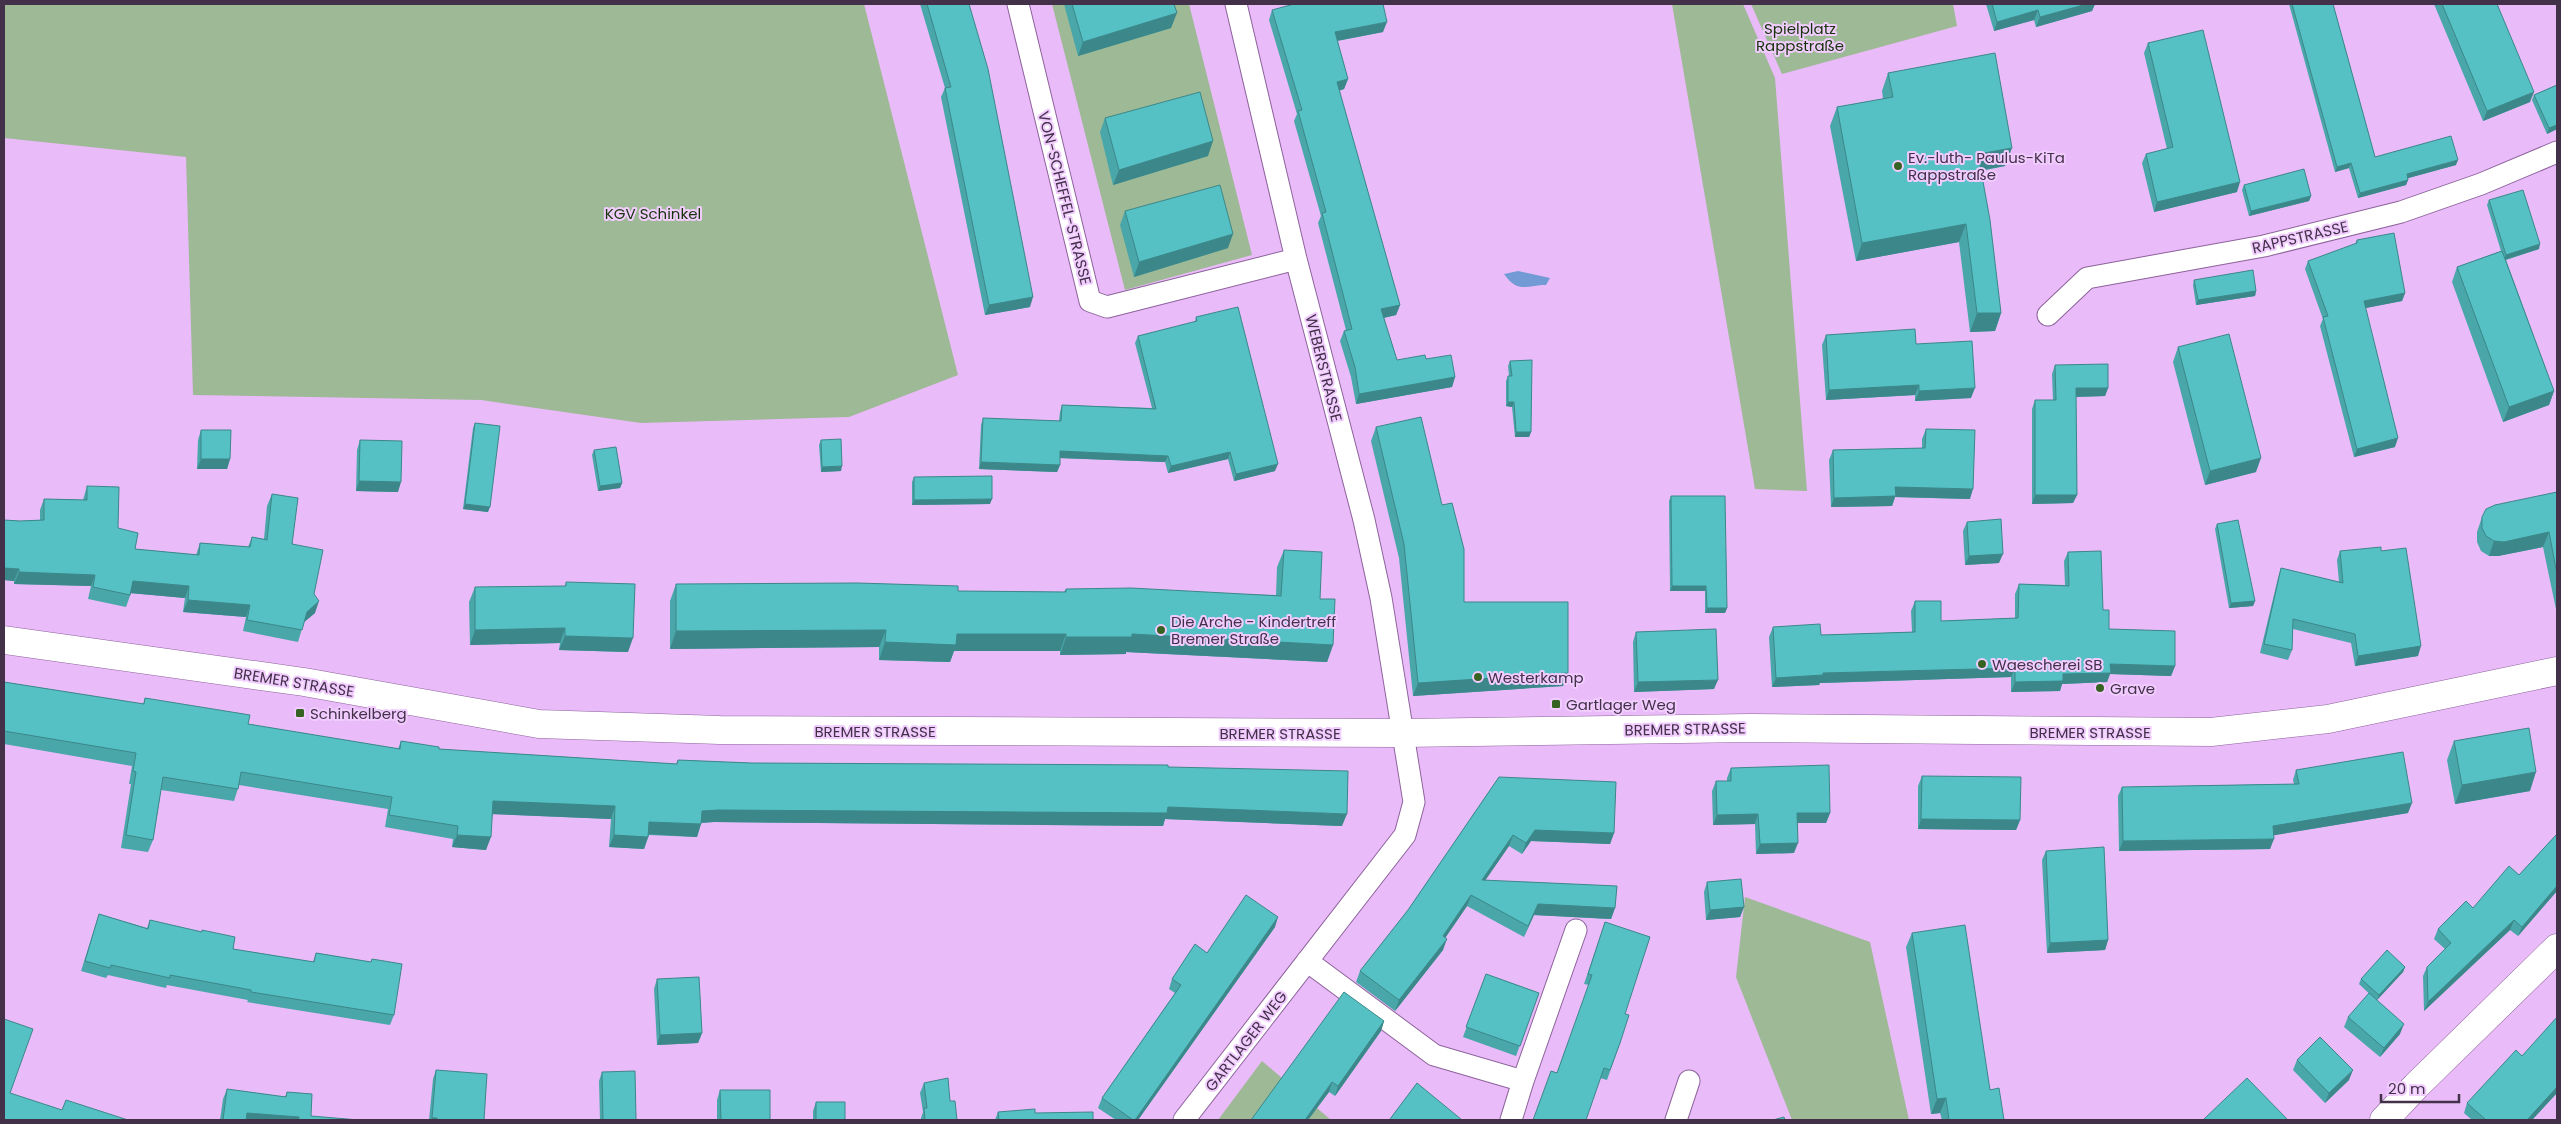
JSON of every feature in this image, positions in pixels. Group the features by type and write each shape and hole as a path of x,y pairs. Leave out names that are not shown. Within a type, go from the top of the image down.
{"main road":[{"name":"BREMER STRASSE","path":"4,640 304,682 539,724 724,730 1403,733 1751,728 2211,732 2328,719 2557,671"},
{"path":"2384,1120 2416,1086 2557,948"}],"street":[{"name":"VON-SCHEFFEL-STRASSE","path":"1018,4 1090,301 1107,307 1296,259"},
{"name":"WEBERSTRASSE","path":"1236,4 1296,259 1364,520 1380,598 1403,733"},
{"name":"RAPPSTRASSE","path":"2048,315 2087,278 2264,246 2401,212 2480,184 2557,152"},
{"name":"GARTLAGER WEG","path":"1184,1120 1405,835 1414,802 1403,733"},
{"path":"1511,1120 1576,930"},
{"path":"1308,961 1434,1055 1523,1081"},
{"path":"1676,1120 1689,1081"}],"green space":[{"name":"KGV Schinkel","path":"4,4 864,4 958,375 849,417 641,423 481,400 193,395 186,157 4,138"},
{"path":"1052,4 1189,4 1252,255 1125,290"},
{"path":"1672,4 1743,4 1775,78 1807,491 1755,489"},
{"name":"Spielplatz Rappstraße","path":"1751,4 1953,4 1957,26 1782,74"},
{"path":"1745,897 1870,942 1909,1120 1792,1120 1736,977"},
{"path":"1262,1061 1331,1120 1218,1120"}],"water":[{"path":"1518,271 1550,278 1546,285 1518,286 1504,274"}],"building":[{"path":"927,4 969,4 988,69 1033,297 989,305 945,88 951,87"},
{"path":"1072,4 1174,4 1177,13 1083,42"},
{"path":"1294,4 1383,4 1387,22 1335,32 1348,79 1337,82 1400,305 1381,309 1397,360 1425,355 1426,359 1451,355 1455,377 1359,394 1355,367 1344,331 1352,329 1322,213 1326,212 1298,111 1302,110 1272,10"},
{"path":"1992,4 2087,4 2040,17 2038,10 1997,22"},
{"path":"2292,4 2333,4 2375,157 2451,136 2458,160 2407,174 2408,180 2360,193 2351,163 2337,167"},
{"path":"2442,4 2497,4 2534,92 2487,111"},
{"path":"2203,30 2240,182 2157,202 2146,154 2173,147 2148,43"},
{"path":"1995,53 2012,148 1978,154 1990,220 2001,313 1977,313 1966,224 1862,243 1837,107 1893,97 1888,73"},
{"path":"2557,85 2557,125 2549,128 2534,95"},
{"path":"1200,92 1213,141 1119,170 1105,118"},
{"path":"2304,169 2311,196 2251,211 2244,185"},
{"path":"1220,185 1233,234 1139,262 1125,211"},
{"path":"2523,190 2540,244 2506,255 2489,200"},
{"path":"2394,233 2405,293 2364,301 2398,438 2357,449 2323,317 2328,316 2308,261 2357,243 2357,240"},
{"path":"2502,251 2554,391 2509,407 2457,267"},
{"path":"2253,270 2256,291 2198,300 2194,280"},
{"path":"1238,307 1278,464 1236,474 1230,452 1171,466 1168,456 1060,451 1060,465 981,462 983,418 1061,421 1062,405 1156,409 1138,336 1197,321 1196,317"},
{"path":"1915,329 1916,344 1972,341 1975,388 1919,391 1919,385 1829,390 1826,335"},
{"path":"2229,334 2261,458 2210,471 2178,347"},
{"path":"1532,360 1531,432 1516,432 1514,402 1508,402 1508,376 1512,376 1510,361"},
{"path":"2108,364 2108,388 2076,388 2077,495 2035,495 2035,400 2056,400 2055,365"},
{"path":"1421,417 1442,505 1452,503 1464,549 1464,602 1568,602 1568,673 1418,683 1404,544 1376,427"},
{"path":"475,423 500,426 490,507 465,504"},
{"path":"1926,429 1975,430 1973,489 1895,487 1896,496 1834,498 1833,450 1925,448"},
{"path":"201,430 231,430 230,459 201,459"},
{"path":"841,439 842,466 822,467 821,440"},
{"path":"360,440 402,441 401,482 359,481"},
{"path":"616,447 622,483 600,486 594,450"},
{"path":"992,476 992,499 914,500 914,477"},
{"path":"87,486 119,487 118,528 138,533 135,549 199,555 200,543 250,547 252,537 267,540 272,494 298,498 292,544 323,550 314,594 319,601 307,612 302,630 247,620 250,605 188,600 189,586 133,581 130,595 93,587 95,575 19,572 19,569 4,568 4,520 44,520 44,499 87,500"},
{"path":"2557,492 2557,574 2549,532 2504,542 2494,541 2486,536 2482,528 2482,517 2486,509 2495,505"},
{"path":"1671,496 1725,496 1727,608 1707,608 1706,586 1672,586"},
{"path":"2001,519 2003,554 1969,556 1967,522"},
{"path":"2238,520 2255,601 2231,603 2217,524"},
{"path":"2381,547 2381,551 2406,548 2421,646 2358,656 2355,634 2293,619 2292,650 2264,644 2281,568 2343,583 2340,551"},
{"path":"1284,550 1322,552 1320,599 1335,599 1333,645 1132,634 1132,637 1066,637 1066,634 957,634 956,645 885,642 886,630 676,631 676,584 857,583 958,586 958,591 1066,592 1066,589 1131,588 1281,596"},
{"path":"2101,551 2103,610 2109,610 2109,629 2175,631 2175,666 2110,664 2111,673 2063,674 2063,681 2015,682 2015,668 1823,673 1823,675 1776,678 1773,627 1820,624 1821,635 1915,632 1915,601 1941,601 1941,621 2018,618 2019,584 2069,586 2068,552"},
{"path":"566,582 635,584 633,638 565,636 565,628 475,630 475,587 566,586"},
{"path":"1716,629 1718,680 1638,682 1636,632"},
{"path":"4,682 144,704 145,698 250,715 248,724 400,749 401,741 439,747 439,749 677,764 678,760 751,763 1168,765 1168,767 1348,771 1347,814 1168,807 1167,813 718,810 702,811 701,824 649,822 648,837 614,835 615,806 493,801 491,837 457,835 458,826 389,815 392,797 241,772 238,789 163,777 153,840 126,835 136,772 133,771 136,753 4,731"},
{"path":"2529,728 2536,772 2462,785 2454,741"},
{"path":"2403,752 2412,803 2273,826 2274,839 2123,841 2122,787 2299,784 2296,770"},
{"path":"1829,765 1830,813 1797,813 1798,843 1760,844 1758,814 1717,815 1716,781 1731,781 1731,768"},
{"path":"1922,776 2021,777 2020,820 1921,819"},
{"path":"1499,777 1616,782 1614,833 1535,830 1526,843 1513,835 1482,880 1617,886 1615,908 1538,904 1528,926 1471,895 1443,936 1447,939 1399,1000 1360,971 1408,910"},
{"path":"2557,834 2557,886 2522,927 2514,920 2428,1002 2427,967 2451,943 2438,929 2466,901 2473,908 2509,866 2519,875"},
{"path":"2104,847 2108,940 2050,943 2046,851"},
{"path":"1741,879 1744,907 1710,910 1707,882"},
{"path":"1246,895 1278,917 1135,1120 1133,1120 1102,1098 1181,985 1172,979 1195,944 1207,953"},
{"path":"99,914 148,929 150,920 202,932 202,930 235,937 233,949 314,962 316,953 371,962 372,959 402,964 394,1015 251,992 251,990 170,975 170,978 111,965 110,968 85,961"},
{"path":"1605,922 1650,937 1625,1014 1629,1015 1620,1043 1610,1070 1604,1068 1586,1120 1533,1120 1551,1071 1557,1073 1592,975 1588,974"},
{"path":"1965,925 1990,1090 1999,1088 2004,1120 1949,1120 1946,1098 1937,1099 1912,933"},
{"path":"2387,950 2405,967 2379,995 2361,979"},
{"path":"1486,974 1539,993 1520,1046 1466,1027"},
{"path":"699,977 702,1033 660,1035 657,979"},
{"path":"1344,992 1384,1021 1338,1086 1332,1082 1305,1120 1251,1120"},
{"path":"2369,993 2404,1024 2384,1048 2348,1017"},
{"path":"2557,1017 2557,1087 2527,1120 2486,1120 2467,1103 2516,1050 2522,1056"},
{"path":"4,1019 33,1029 10,1093 62,1110 66,1100 128,1120 4,1120"},
{"path":"2320,1037 2353,1070 2329,1093 2297,1060"},
{"path":"436,1070 487,1074 484,1120 437,1120 437,1118 432,1118"},
{"path":"635,1071 636,1120 603,1120 602,1072"},
{"path":"948,1078 950,1101 955,1101 957,1120 925,1120 924,1108 927,1108 924,1083"},
{"path":"2247,1078 2288,1120 2203,1120"},
{"path":"1417,1083 1462,1120 1390,1119"},
{"path":"227,1089 286,1097 287,1092 312,1094 311,1116 359,1120 299,1120 299,1117 247,1113 246,1120 223,1120"},
{"path":"720,1090 770,1090 770,1120 721,1120"},
{"path":"816,1102 845,1102 845,1120 816,1120"},
{"path":"1035,1109 1035,1113 1093,1112 1093,1120 999,1120 998,1112"},
{"path":"1784,1117 1785,1120 1773,1120"}],"place":[{"name":"Ev.-luth- Paulus-KiTa Rappstraße","path":"1898,166"},
{"name":"Die Arche - Kindertreff Bremer Straße","path":"1161,630"},
{"name":"Waescherei SB","path":"1982,664"},
{"name":"Westerkamp","path":"1478,677"},
{"name":"Grave","path":"2100,688"},
{"name":"Gartlager Weg","path":"1556,704"},
{"name":"Schinkelberg","path":"300,713"}]}
